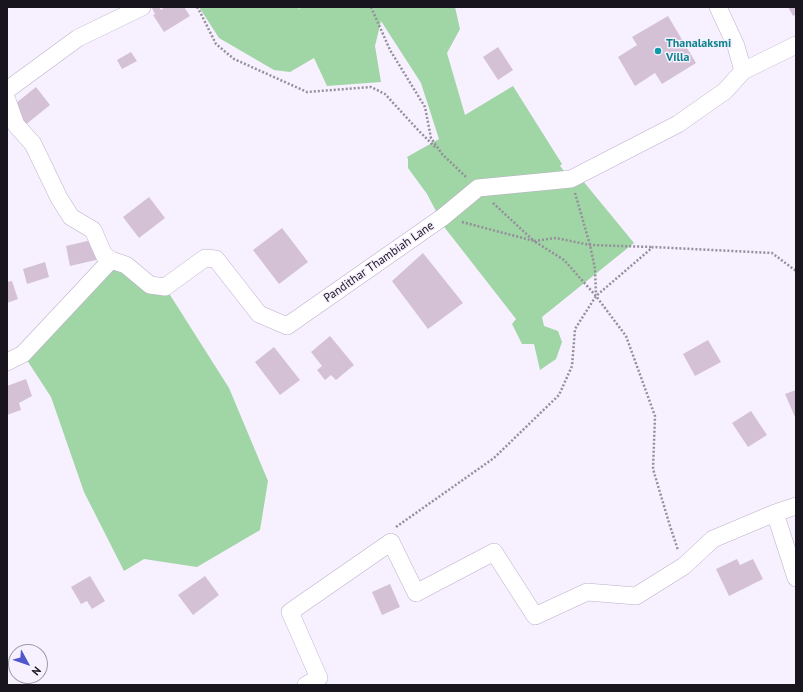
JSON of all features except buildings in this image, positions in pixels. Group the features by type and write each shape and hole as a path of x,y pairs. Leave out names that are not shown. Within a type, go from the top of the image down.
{"street":[{"path":"7,90 78,38 142,7"},
{"path":"718,7 736,46 742,71"},
{"path":"478,188 571,179 678,124 725,91 742,71 796,45"},
{"path":"7,100 16,125 33,144 59,198 70,217 94,230 104,255 111,260 23,354 7,362"},
{"name":"Pandithar Thambiah Lane","path":"111,260 126,265 150,285 165,287 205,258 216,259 259,314 287,326 443,217 478,188"},
{"path":"306,685 319,678 290,612 391,542 416,593 494,552 535,616 587,592 636,596 684,566 713,539 774,513 796,506"},
{"path":"774,513 796,578"}],"path":[{"path":"197,7 216,44 234,60 307,92 371,87 385,94 442,154 534,241 564,260 596,296 626,336 655,416 652,469 684,566"},
{"path":"372,7 390,50 425,106 431,138 442,154"},
{"path":"571,179 590,245 595,269 596,296"},
{"path":"443,217 534,241 556,238 590,245 772,253 796,271"},
{"path":"391,542 393,528 494,458 559,395 572,366 575,329 596,296 653,247"}],"green space":[{"path":"199,7 298,7 299,9 302,7 455,7 460,29 447,53 465,115 513,86 562,164 560,166 564,171 583,181 634,243 542,317 544,326 558,331 562,342 556,359 540,370 534,344 522,344 512,324 516,319 445,228 427,194 408,168 407,157 439,139 421,83 381,21 375,46 381,82 327,86 314,58 290,72 274,70 219,38"},
{"path":"111,260 165,287 229,388 268,481 260,530 197,567 144,559 124,571 84,492 51,397 23,354"}],"place":[{"name":"Thanalaksmi Villa","path":"658,51"}]}
